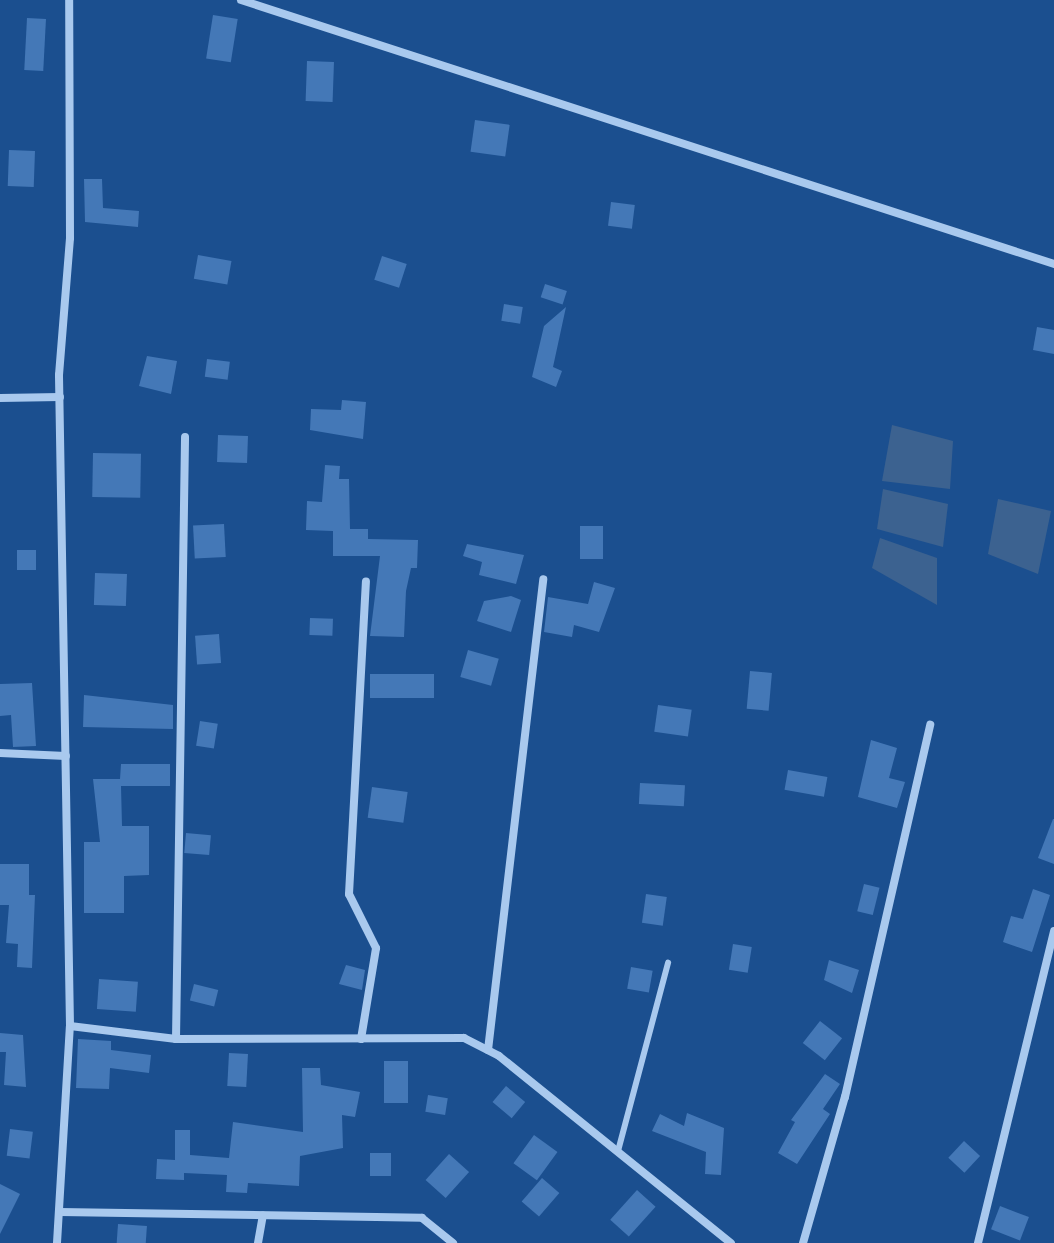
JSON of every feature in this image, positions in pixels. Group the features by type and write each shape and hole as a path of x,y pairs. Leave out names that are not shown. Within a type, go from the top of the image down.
{"street":[{"path":"57,1243 70,1026 60,397 67,287 69,0"},
{"path":"241,0 1054,264"},
{"path":"0,398 60,397"},
{"path":"176,1039 185,437"},
{"path":"488,1050 543,579"},
{"path":"361,1039 376,948 349,894 366,581"},
{"path":"803,1243 845,1097 930,725"},
{"path":"0,753 66,756"},
{"path":"978,1243 1054,931"},
{"path":"70,1026 176,1039 464,1038 488,1050 731,1243"},
{"path":"60,1212 422,1218 453,1243"},
{"path":"258,1243 263,1215"}],"lane":[{"path":"618,1151 639,1093 668,963"}],"water":[{"path":"892,425 953,441 950,489 882,481"},
{"path":"883,489 948,504 943,547 877,529"},
{"path":"998,499 1051,511 1038,574 988,554"},
{"path":"880,538 937,558 937,605 872,568"}],"building":[{"path":"213,15 238,19 231,62 206,58"},
{"path":"27,18 46,19 43,71 24,70"},
{"path":"307,61 334,62 333,102 306,101"},
{"path":"475,120 510,125 505,157 471,152"},
{"path":"9,150 35,151 34,187 8,186"},
{"path":"84,179 102,179 103,208 139,211 138,227 85,222"},
{"path":"611,202 635,205 632,229 608,226"},
{"path":"198,255 231,261 227,285 194,279"},
{"path":"382,256 407,264 399,288 374,280"},
{"path":"545,284 567,291 563,304 541,297"},
{"path":"504,304 523,307 520,324 501,321"},
{"path":"566,307 553,367 562,371 556,387 532,377 544,326"},
{"path":"1037,327 1054,330 1054,354 1033,350"},
{"path":"147,356 177,361 171,394 139,386"},
{"path":"207,359 230,362 228,380 205,377"},
{"path":"342,400 366,402 363,439 310,430 311,409 341,410"},
{"path":"218,435 248,436 247,463 217,462"},
{"path":"93,453 141,454 140,498 92,497"},
{"path":"325,465 340,466 339,479 349,479 350,529 368,529 368,539 418,540 417,568 411,568 406,591 404,637 370,636 380,556 333,556 333,531 306,530 307,501 322,502"},
{"path":"224,524 226,557 195,559 193,526"},
{"path":"580,526 603,526 603,559 580,559"},
{"path":"467,544 524,555 516,584 479,575 482,562 463,556"},
{"path":"17,550 36,550 36,570 17,570"},
{"path":"95,573 127,574 126,606 94,605"},
{"path":"594,582 615,588 599,632 574,625 572,637 544,632 548,597 588,604"},
{"path":"511,596 521,600 511,632 477,621 484,601"},
{"path":"310,618 333,619 332,636 309,635"},
{"path":"219,634 221,663 197,665 195,636"},
{"path":"468,650 499,659 491,686 460,677"},
{"path":"750,671 772,673 769,711 747,709"},
{"path":"370,674 434,674 434,698 370,698"},
{"path":"32,683 36,746 13,747 11,715 0,716 0,684"},
{"path":"84,695 173,705 173,729 83,727"},
{"path":"658,705 692,710 688,736 654,732"},
{"path":"200,721 218,724 214,749 196,746"},
{"path":"871,740 897,748 889,778 905,782 897,808 858,797"},
{"path":"121,764 170,764 170,786 121,786 122,826 149,826 149,875 124,876 124,913 84,913 84,842 100,842 93,779 120,779"},
{"path":"788,770 827,777 824,797 785,790"},
{"path":"640,783 685,785 684,806 639,804"},
{"path":"372,787 408,792 403,823 368,818"},
{"path":"1054,819 1054,864 1038,858"},
{"path":"186,833 211,835 209,855 184,853"},
{"path":"0,864 29,864 29,895 35,895 32,968 17,967 18,944 6,943 9,905 0,905"},
{"path":"864,884 880,888 873,915 857,911"},
{"path":"1033,889 1050,895 1032,952 1003,942 1011,916 1023,919"},
{"path":"646,894 667,897 663,926 642,923"},
{"path":"733,944 752,947 748,973 729,970"},
{"path":"829,960 859,970 852,993 824,980"},
{"path":"346,965 365,970 362,990 339,984"},
{"path":"631,967 653,971 649,992 627,989"},
{"path":"99,979 138,982 136,1012 97,1009"},
{"path":"194,984 218,990 214,1007 190,1000"},
{"path":"820,1021 842,1038 825,1060 803,1043"},
{"path":"0,1033 23,1035 26,1087 4,1085 6,1052 0,1052"},
{"path":"78,1039 111,1041 111,1050 151,1055 149,1073 110,1068 109,1089 76,1088"},
{"path":"229,1053 248,1054 246,1087 227,1086"},
{"path":"384,1061 408,1061 408,1103 384,1103"},
{"path":"302,1068 320,1068 321,1085 360,1092 355,1117 342,1115 343,1148 300,1156 299,1186 248,1183 247,1193 226,1192 227,1175 184,1173 184,1180 156,1179 157,1159 175,1160 175,1130 190,1130 190,1155 229,1158 233,1122 303,1132"},
{"path":"825,1074 840,1084 823,1109 830,1114 797,1164 778,1153 795,1122 791,1120"},
{"path":"506,1086 525,1102 512,1118 493,1102"},
{"path":"428,1095 448,1098 445,1115 425,1112"},
{"path":"687,1113 724,1128 721,1175 705,1174 706,1152 652,1131 660,1114 684,1126"},
{"path":"10,1129 33,1132 30,1159 7,1156"},
{"path":"534,1135 557,1152 537,1180 513,1163"},
{"path":"964,1141 980,1156 964,1173 948,1158"},
{"path":"370,1153 391,1153 391,1176 370,1176"},
{"path":"449,1154 469,1172 446,1198 426,1180"},
{"path":"542,1178 559,1193 539,1216 522,1201"},
{"path":"0,1184 20,1194 0,1234"},
{"path":"637,1190 656,1207 629,1236 610,1220"},
{"path":"1000,1206 1029,1217 1020,1240 991,1229"},
{"path":"118,1224 147,1226 146,1243 117,1243"}]}
